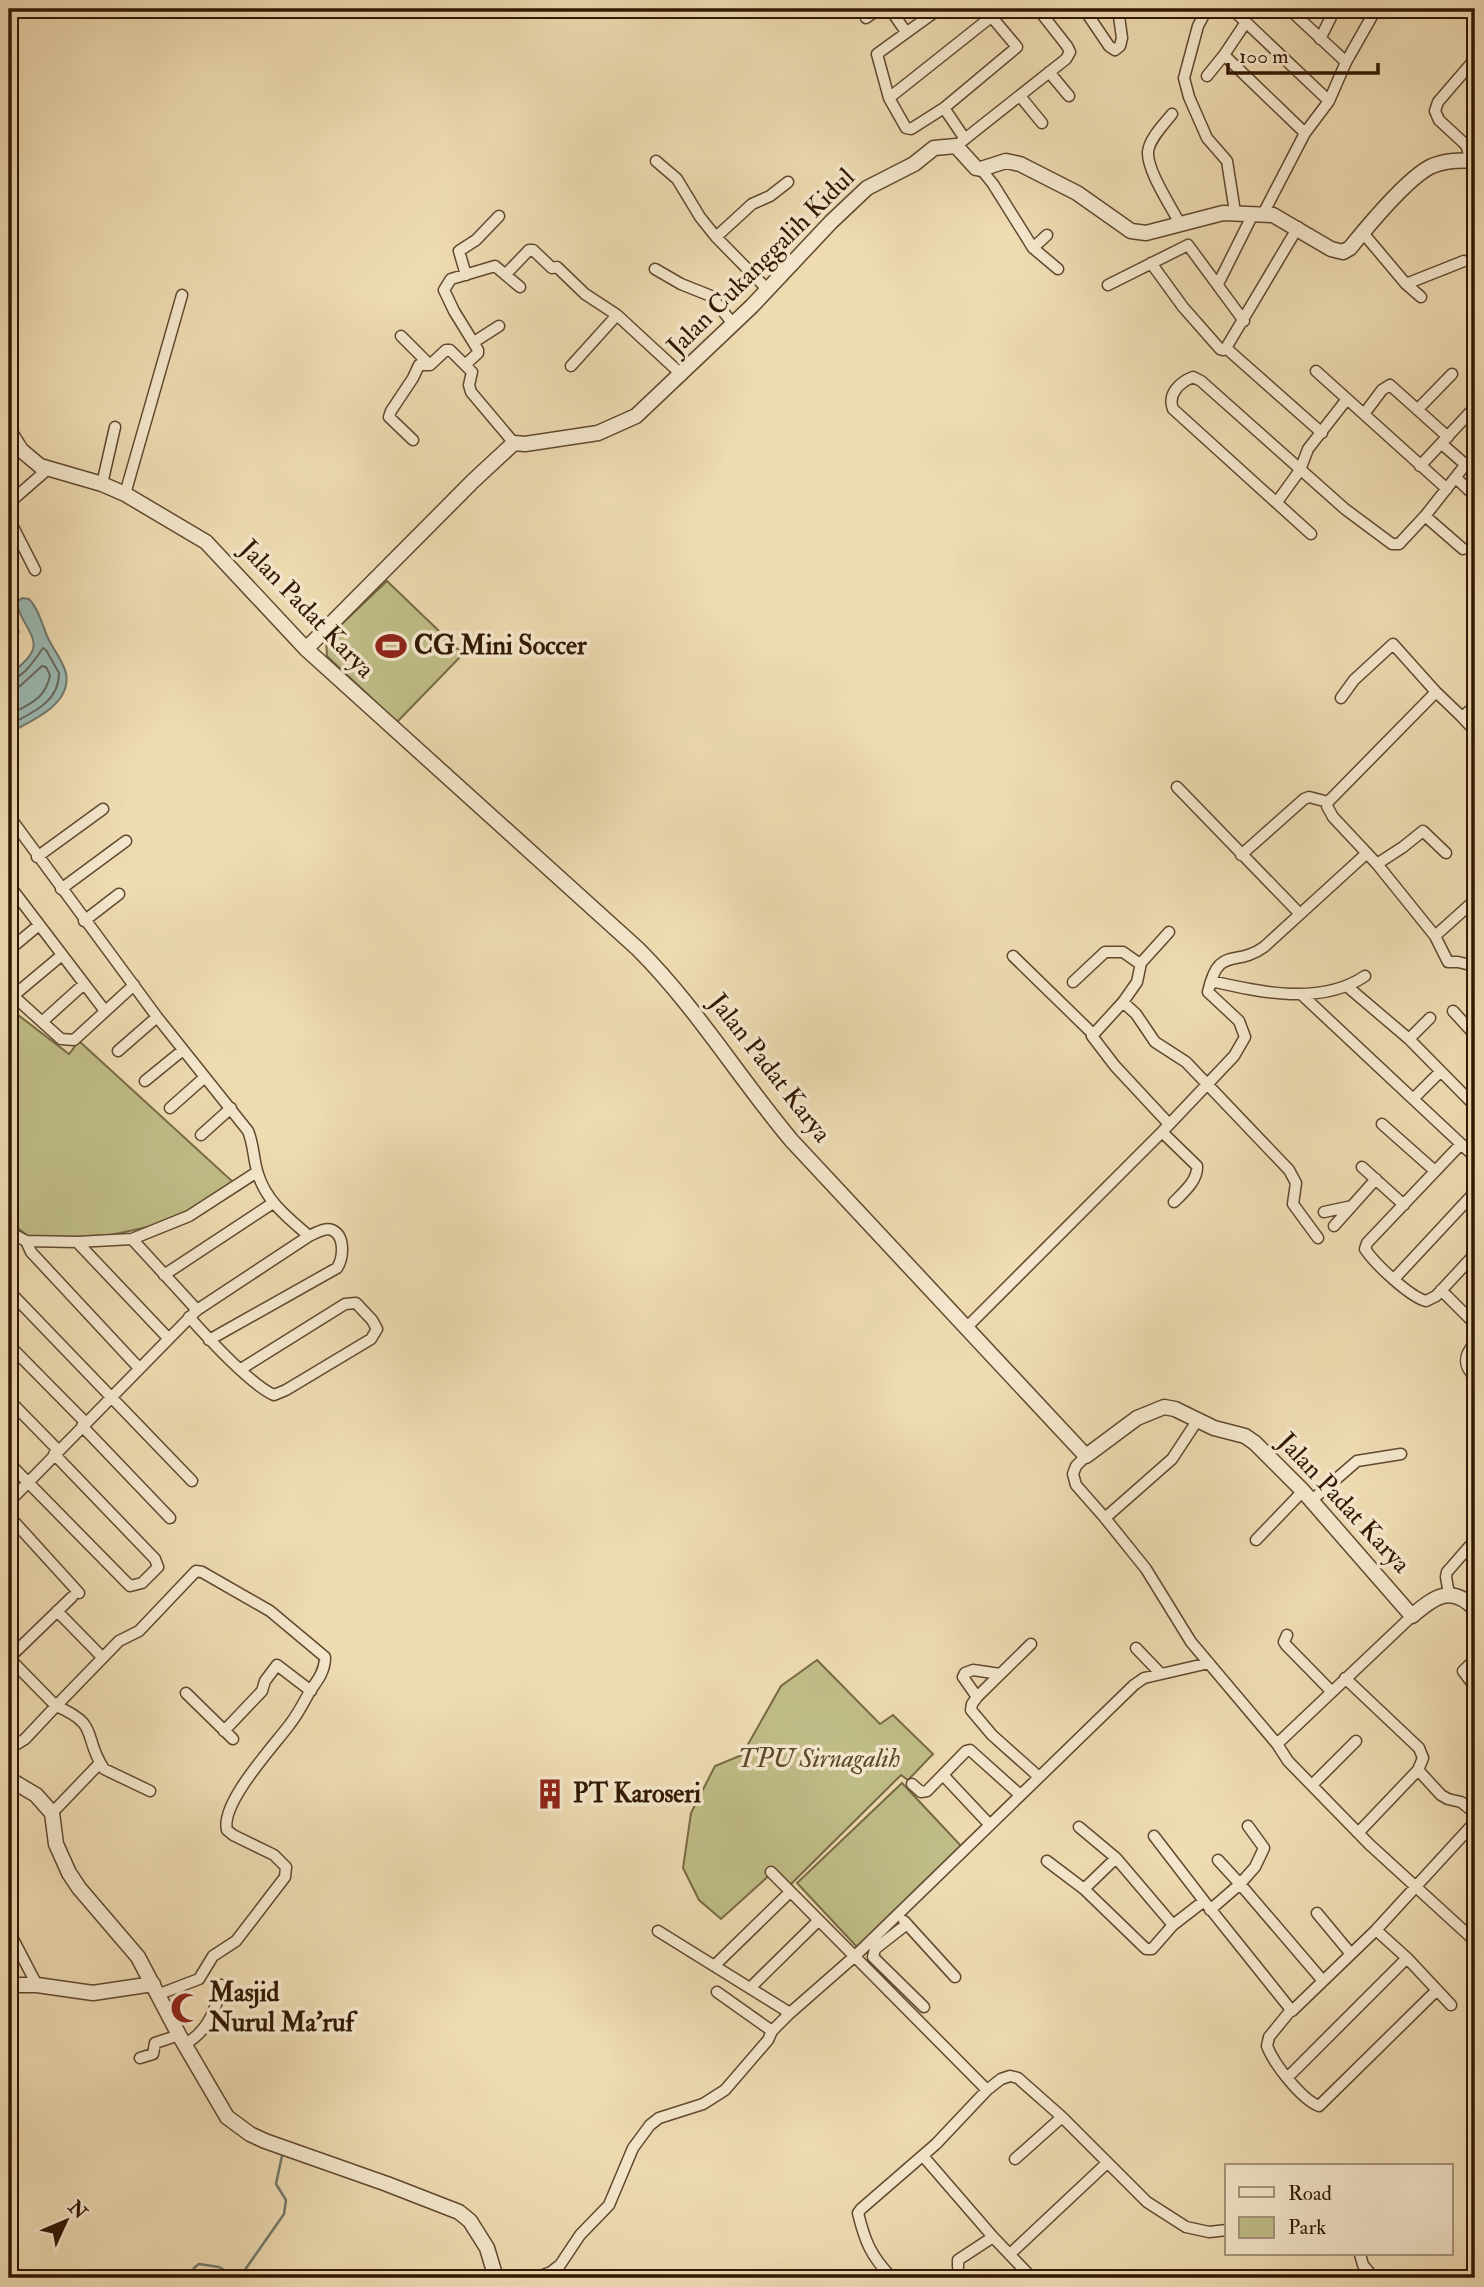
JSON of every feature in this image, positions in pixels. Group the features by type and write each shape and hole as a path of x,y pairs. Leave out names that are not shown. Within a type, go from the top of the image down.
{"street":[{"path":"866,18 879,9"},
{"path":"890,9 906,32"},
{"path":"889,98 988,13 1020,51 944,108 911,129 902,123 889,98 877,54 938,9"},
{"path":"961,143 1066,59 1070,52 1038,9"},
{"path":"1084,9 1109,46 1115,50 1122,43 1118,9"},
{"path":"1207,9 1198,26 1184,78 1206,138 1227,161 1235,212"},
{"path":"1232,9 1329,101"},
{"path":"1289,9 1346,62"},
{"path":"1320,39 1335,9"},
{"path":"1218,284 1305,133 1329,101 1346,62 1376,9"},
{"path":"1207,76 1246,22"},
{"path":"1224,55 1305,133"},
{"path":"981,170 1006,161 1020,164 1076,193 1131,231 1140,233 1223,213 1273,215 1298,227 1331,249 1343,252 1350,248 1387,205 1430,167 1446,162 1473,161 1466,145 1438,120 1435,111 1438,102 1475,59"},
{"path":"1049,72 1069,96"},
{"path":"1020,96 1042,123"},
{"path":"944,108 976,169 981,170 993,184 1033,248 1058,269"},
{"path":"1171,114 1154,137 1148,151 1151,167 1180,224"},
{"name":"Jalan Cukanggalih Kidul","path":"514,443 575,437 613,427 636,416 682,375 867,188 914,164 934,148 961,143"},
{"path":"656,161 677,179 700,217 716,237 768,290"},
{"path":"716,237 752,204 770,196 788,182"},
{"path":"466,275 458,251 476,240 499,216"},
{"path":"1151,263 1183,307 1223,350 1244,321 1298,227"},
{"path":"1363,233 1406,284 1421,297"},
{"path":"1033,248 1047,235"},
{"path":"1108,285 1188,245 1244,321"},
{"path":"506,274 528,250 533,250 546,264 552,268 557,267 584,294 617,314 682,375"},
{"path":"1406,284 1464,261"},
{"path":"466,364 478,354 444,290 447,282 492,266 497,267 520,287"},
{"path":"655,269 681,284 711,296 733,324"},
{"path":"125,494 182,295"},
{"path":"571,366 617,314"},
{"path":"474,342 499,326"},
{"path":"401,336 430,365"},
{"path":"1226,348 1322,433"},
{"path":"306,649 514,443 469,388 472,372 450,350 446,350 430,365 419,365 389,417 413,440"},
{"path":"1316,371 1447,489"},
{"path":"1419,408 1452,374"},
{"path":"1311,534 1173,409 1170,402 1184,380 1193,377 1201,381 1345,509 1392,544 1399,544 1425,516 1466,464"},
{"path":"1364,414 1382,390 1390,385 1419,408 1475,472"},
{"path":"1277,502 1300,470 1308,449 1347,399"},
{"path":"1420,466 1473,414"},
{"path":"102,484 116,427"},
{"name":"Jalan Padat Karya","path":"9,431 21,450 33,462 125,494 206,542 306,649 638,949 680,993 792,1141 1086,1455 1137,1418 1164,1407 1175,1409 1214,1428 1245,1436 1307,1496 1412,1616"},
{"path":"9,503 48,469"},
{"path":"1456,478 1475,496"},
{"path":"1425,516 1463,549"},
{"path":"9,519 35,570"},
{"path":"9,617 13,632 9,641"},
{"path":"1341,698 1354,680 1393,644 1475,731"},
{"path":"1436,692 1328,802 1328,810 1377,864 1434,936 1448,962 1475,966"},
{"path":"1462,718 1475,706"},
{"path":"1177,787 1300,914"},
{"path":"1241,855 1304,799 1309,797 1328,802"},
{"path":"37,857 103,809"},
{"path":"9,816 84,921 248,1131 253,1143 257,1172 273,1203 309,1236"},
{"path":"1377,864 1423,831 1446,853"},
{"path":"61,889 126,841"},
{"path":"966,1328 1234,1056 1245,1037 1239,1021 1208,992 1214,970 1230,957 1253,955 1367,853"},
{"path":"11,893 105,1011"},
{"path":"84,921 119,894"},
{"path":"1434,936 1475,900"},
{"path":"9,950 39,925"},
{"path":"1093,1034 1123,1002 1137,982 1140,964 1169,932"},
{"path":"1073,982 1105,952 1122,952 1140,964"},
{"path":"62,955 11,994 61,1039 74,1040 134,985"},
{"path":"1013,956 1093,1034 1092,1038 1197,1166 1195,1178 1174,1202"},
{"path":"1211,981 1260,992 1301,994 1349,988 1366,976"},
{"path":"43,1021 84,984"},
{"path":"1349,988 1409,1039 1475,1106"},
{"path":"1301,994 1475,1157"},
{"path":"1123,1002 1136,1014 1155,1042 1186,1062 1264,1141 1293,1175 1296,1183 1293,1204 1318,1238"},
{"path":"1453,1012 1475,1035"},
{"path":"118,1051 157,1017"},
{"path":"1409,1039 1430,1018"},
{"path":"145,1081 183,1050"},
{"path":"1413,1099 1440,1072"},
{"path":"170,1108 205,1077"},
{"path":"201,1135 231,1108"},
{"path":"1382,1124 1435,1171"},
{"path":"1461,1144 1366,1248 1367,1253 1394,1279 1420,1300 1426,1301 1431,1300 1474,1259"},
{"path":"1362,1167 1404,1205"},
{"path":"9,1232 26,1241 132,1239 189,1216 257,1172"},
{"path":"1334,1226 1376,1179"},
{"path":"1394,1279 1475,1192"},
{"path":"164,1275 273,1203"},
{"path":"1324,1212 1352,1206"},
{"path":"9,1501 193,1314 309,1236 327,1229 334,1231 341,1244 342,1253 338,1266 209,1340"},
{"path":"132,1239 164,1275 209,1340 241,1369 270,1393 277,1394 371,1339 377,1329 356,1303 345,1304 241,1369"},
{"path":"26,1241 31,1252 139,1368"},
{"path":"77,1242 168,1338"},
{"path":"1441,1290 1475,1324"},
{"path":"9,1291 192,1480"},
{"path":"1475,1343 1465,1358 1466,1365 1475,1377"},
{"path":"9,1345 170,1518"},
{"path":"9,1399 155,1559 158,1567 142,1583 130,1586 9,1463"},
{"path":"1105,1518 1172,1459 1197,1421"},
{"path":"1256,1540 1307,1496 1357,1461 1401,1454"},
{"path":"1086,1455 1076,1466 1073,1478 1076,1485 1146,1569 1182,1630 1220,1679 1277,1744 1288,1761 1415,1888 1475,1941"},
{"path":"9,1516 75,1595 9,1658 56,1706 75,1714 84,1722 104,1769 150,1791"},
{"path":"1449,1594 1447,1572 1475,1540"},
{"path":"9,1749 25,1740 102,1657 122,1638 139,1631 196,1571 270,1611 325,1657 324,1670 292,1721 251,1774 226,1821 227,1830 233,1835 279,1859 286,1867 285,1877 236,1941 213,1956 199,1979 155,1989 93,1993 37,1985 9,1985"},
{"path":"1277,1744 1432,1600 1449,1594 1461,1597 1475,1609"},
{"path":"57,1611 102,1657"},
{"path":"1287,1635 1284,1642 1286,1645 1331,1691"},
{"path":"1031,1644 977,1697 971,1710 976,1718 1038,1776"},
{"path":"1136,1648 1160,1673"},
{"path":"1475,1659 1463,1671 1475,1687"},
{"path":"535,2278 560,2265 580,2235 609,2205 633,2148 650,2125 659,2118 703,2104 725,2090 768,2040 772,2031 790,2013 855,1955 1133,1685 1160,1673 1209,1663"},
{"path":"186,1693 229,1735 276,1665 311,1691"},
{"path":"9,1675 20,1669"},
{"path":"977,1697 963,1677 965,1673 973,1670 1000,1674"},
{"path":"1345,1678 1421,1750 1423,1758 1418,1770 1359,1833"},
{"path":"1312,1785 1356,1741"},
{"path":"912,1784 921,1792 926,1792 970,1750 1019,1794"},
{"path":"52,1812 100,1763"},
{"path":"1418,1770 1441,1795 1448,1800 1461,1802 1475,1813"},
{"path":"943,1775 989,1824"},
{"path":"9,1779 36,1795 52,1812 56,1844 69,1873 126,1941 227,2117 236,2126 265,2141 387,2183 459,2212 470,2221 487,2248 496,2278"},
{"path":"1436,1990 1320,2105 1313,2103 1288,2077 1270,2053 1267,2041 1291,2010 1376,1930 1475,1823"},
{"path":"1047,1861 1084,1889 1146,1949 1152,1949 1173,1925 1240,1884 1255,1867 1264,1848 1248,1826"},
{"path":"1079,1827 1116,1858 1173,1925"},
{"path":"1154,1836 1291,2010"},
{"path":"1084,1889 1116,1858"},
{"path":"1218,1860 1323,1981"},
{"path":"771,1872 987,2090"},
{"path":"714,1966 790,1892"},
{"path":"898,1913 955,1976"},
{"path":"1317,1913 1351,1954"},
{"path":"750,1988 818,1921"},
{"path":"907,1924 880,1945 873,1957 924,2007"},
{"path":"1376,1930 1407,1958 1451,2005"},
{"path":"658,1931 790,2013"},
{"path":"14,1941 37,1985"},
{"path":"1288,2077 1407,1958"},
{"path":"140,2058 153,2054 155,2043 182,2039 201,2032 213,2012 221,1985"},
{"path":"717,1992 772,2031"},
{"path":"892,2278 873,2258 864,2239 858,2213 867,2202 923,2156 987,2090 1001,2079 1014,2076 1062,2117 1147,2202 1186,2227 1209,2232 1225,2230"},
{"path":"1016,2159 1062,2117"},
{"path":"923,2156 993,2238 1032,2278"},
{"path":"1010,2254 1107,2163"},
{"path":"958,2267 958,2260 993,2238"},
{"path":"1361,2256 1363,2265 1374,2278"}],"green space":[{"name":"CG Mini Soccer","path":"387,581 463,654 397,722 327,656 326,639"},
{"path":"9,1008 69,1054 79,1041 233,1182 171,1222 83,1241 34,1241 9,1221"},
{"name":"TPU Sirnagalih","path":"817,1660 880,1724 893,1715 933,1754 908,1780 901,1775 788,1887 773,1872 721,1919 699,1900 683,1868 691,1813 715,1766 742,1755 781,1686"},
{"path":"902,1783 962,1847 857,1947 797,1883"}],"water":[{"path":"22,598 29,599 38,612 65,669 66,684 63,694 48,710 9,733 9,675 26,661 33,649 32,636 18,609 17,602"}],"waterway":[{"path":"189,2278 199,2264 219,2267 235,2276 242,2274 284,2214 286,2200 276,2184 283,2151"}],"place":[{"name":"CG Mini Soccer","path":"391,646"},
{"name":"PT Karoseri","path":"550,1794"},
{"name":"Masjid Nurul Ma'ruf","path":"186,2008"}]}
